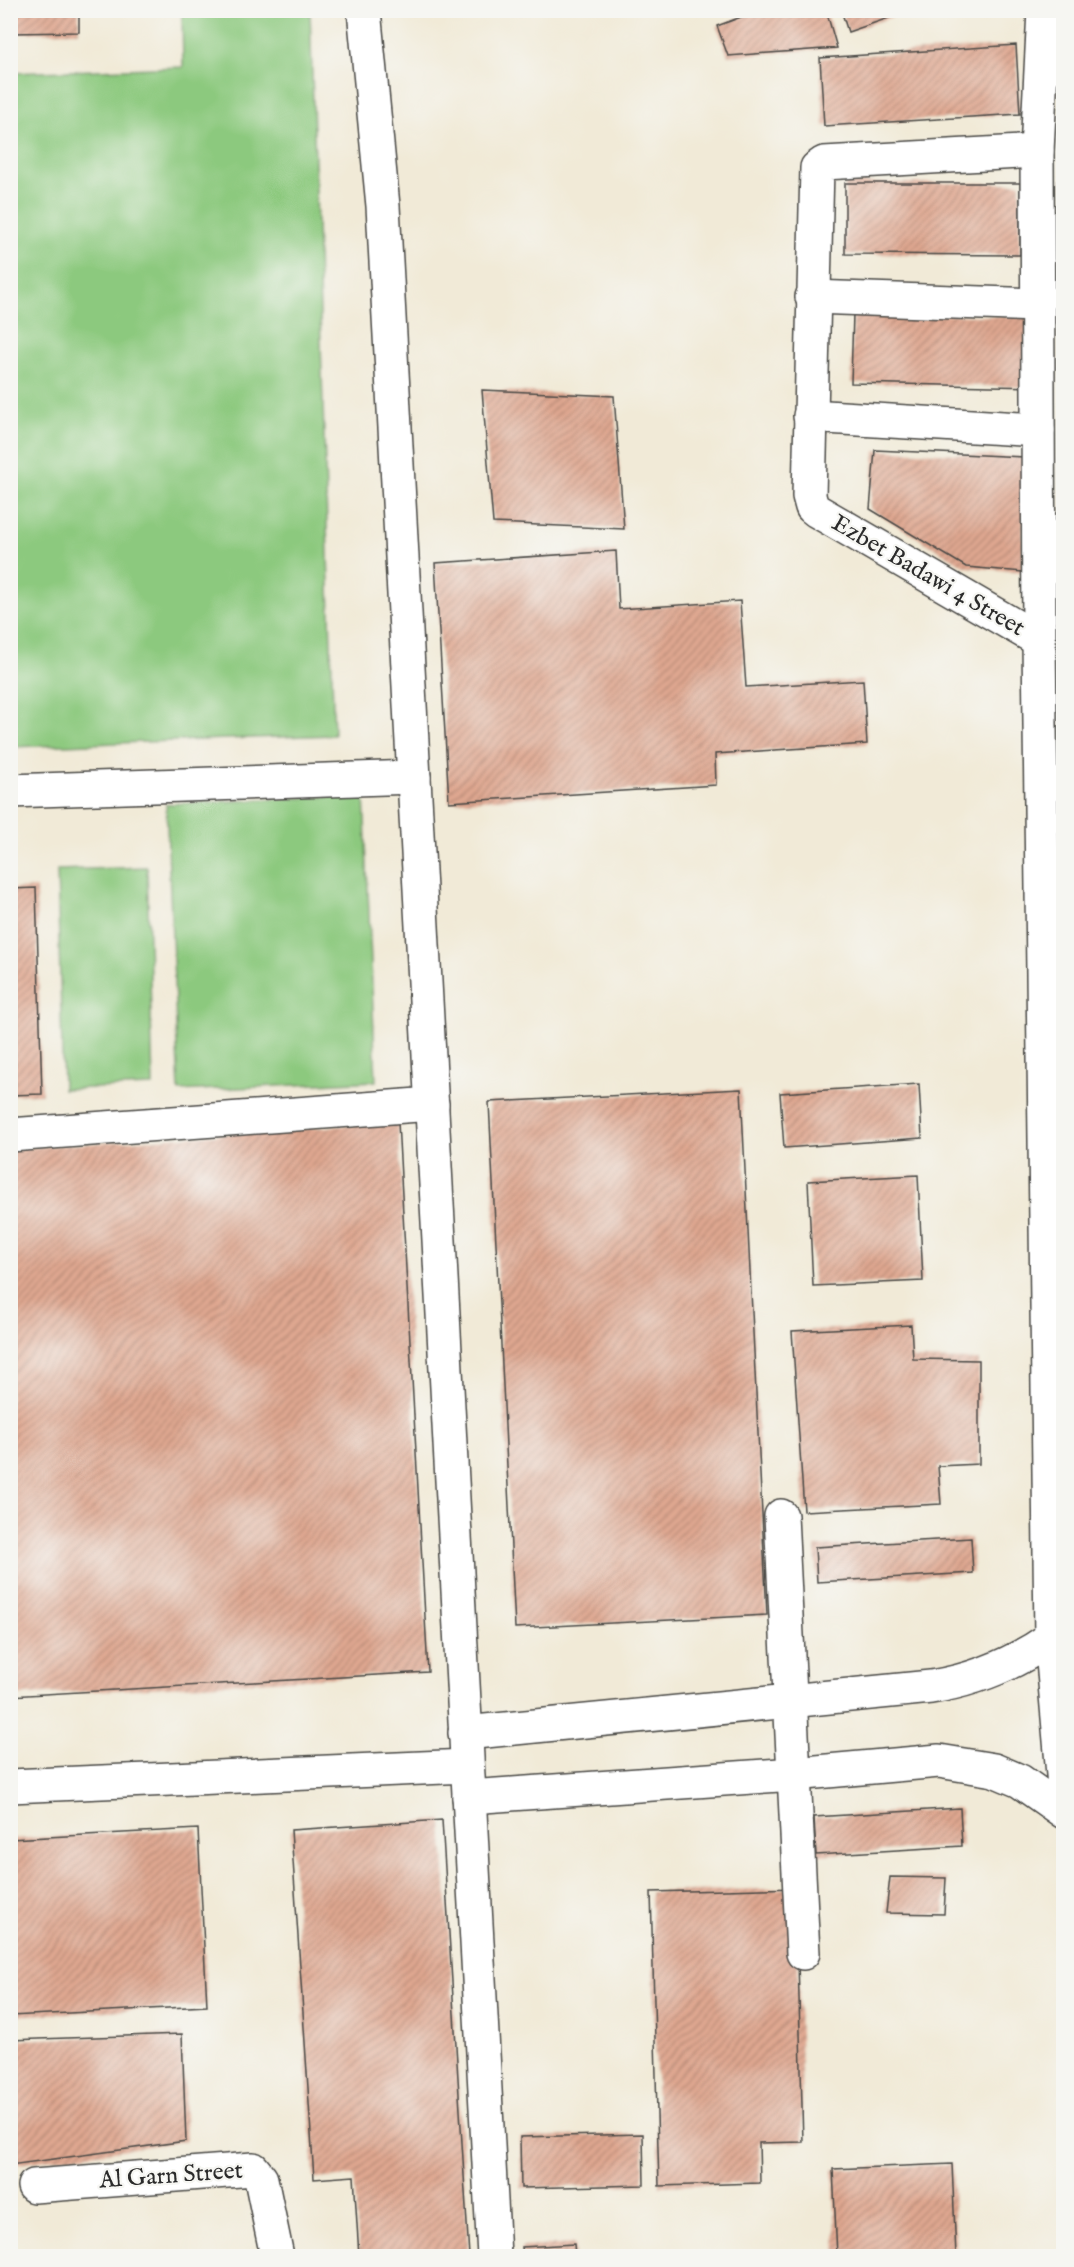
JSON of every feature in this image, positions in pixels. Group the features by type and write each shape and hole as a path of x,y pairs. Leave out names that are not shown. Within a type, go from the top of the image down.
{"main road":[{"path":"364,10 383,206 494,2256"},
{"path":"1044,10 1037,151 1039,640 1051,1638 1064,1786"},
{"path":"1037,151 824,163 815,170 810,416 1038,430"},
{"path":"812,297 1038,305"},
{"name":"Ezbet Badawi 4 Street","path":"810,416 809,500 817,511 1039,640"},
{"path":"10,790 414,777"},
{"path":"10,1136 432,1104"},
{"path":"781,1516 803,1953"},
{"path":"465,1733 957,1683 1006,1665 1051,1638"},
{"path":"10,1786 468,1781 794,1774 920,1762 966,1764 1020,1781 1064,1812"},
{"name":"Al Garn Street","path":"34,2186 253,2169 261,2179 277,2256"}],"green space":[{"path":"182,11 310,11 334,735 11,747 11,73 183,67"},
{"path":"364,795 376,1081 179,1091 166,804"},
{"path":"147,867 153,1086 63,1089 57,870"}],"building":[{"path":"10,10 79,10 79,32 10,33"},
{"path":"760,10 826,10 837,48 728,56 717,26"},
{"path":"841,10 909,10 909,11 848,32"},
{"path":"1016,45 1020,114 824,126 820,58"},
{"path":"845,183 1020,183 1020,255 845,254"},
{"path":"853,313 1033,317 1031,387 851,383"},
{"path":"482,390 614,396 624,529 493,523"},
{"path":"875,450 1024,457 1023,572 966,567 870,509"},
{"path":"616,551 619,609 740,601 746,687 863,680 867,744 715,754 716,785 449,802 435,563"},
{"path":"36,888 42,1094 10,1095 10,889"},
{"path":"919,1084 922,1138 784,1148 780,1093"},
{"path":"741,1089 767,1615 515,1628 489,1102"},
{"path":"398,1122 428,1672 10,1696 10,1149"},
{"path":"918,1175 923,1281 813,1286 808,1181"},
{"path":"911,1325 913,1359 979,1360 979,1464 938,1466 941,1504 804,1511 792,1331"},
{"path":"971,1538 973,1573 817,1582 815,1547"},
{"path":"960,1808 962,1846 816,1855 814,1817"},
{"path":"442,1820 469,2256 359,2256 354,2176 314,2179 291,1830"},
{"path":"198,1829 207,2006 10,2016 10,1839"},
{"path":"890,1877 946,1878 944,1914 886,1913"},
{"path":"796,1888 803,2142 759,2143 760,2183 659,2186 651,1892"},
{"path":"182,2034 186,2141 10,2165 10,2040"},
{"path":"643,2134 644,2185 521,2188 520,2137"},
{"path":"952,2164 956,2256 837,2256 833,2169"},
{"path":"574,2244 575,2256 523,2256 522,2247"}]}
